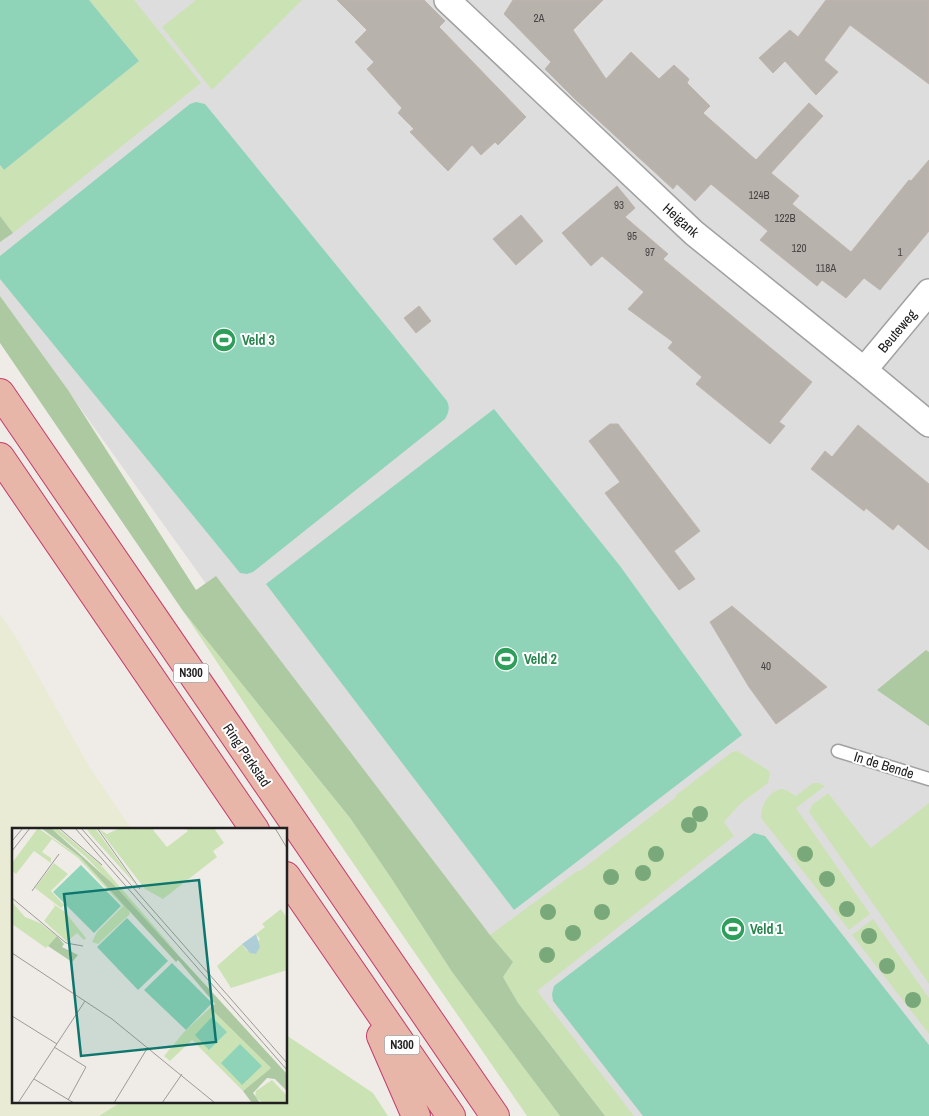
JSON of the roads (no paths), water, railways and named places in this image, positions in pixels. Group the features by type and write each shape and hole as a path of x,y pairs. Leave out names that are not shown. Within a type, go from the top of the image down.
{"highway":[{"name":"Ring Parkstad","path":"0,393 495,1116"},
{"name":"N300","path":"0,456 254,828"},
{"name":"N300","path":"288,879 451,1116"},
{"name":"N300","path":"353,973 416,1116"},
{"name":"N300","path":"475,1088 500,1116"}],"street":[{"name":"Heigank","path":"462,5 694,233 929,424"},
{"name":"Beuteweg","path":"864,370 929,292"}],"lane":[{"name":"In de Bende","path":"838,751 929,779"}],"place":[{"name":"Veld 3","path":"224,340"},
{"name":"Veld 2","path":"506,659"},
{"name":"Veld 1","path":"733,929"}]}
